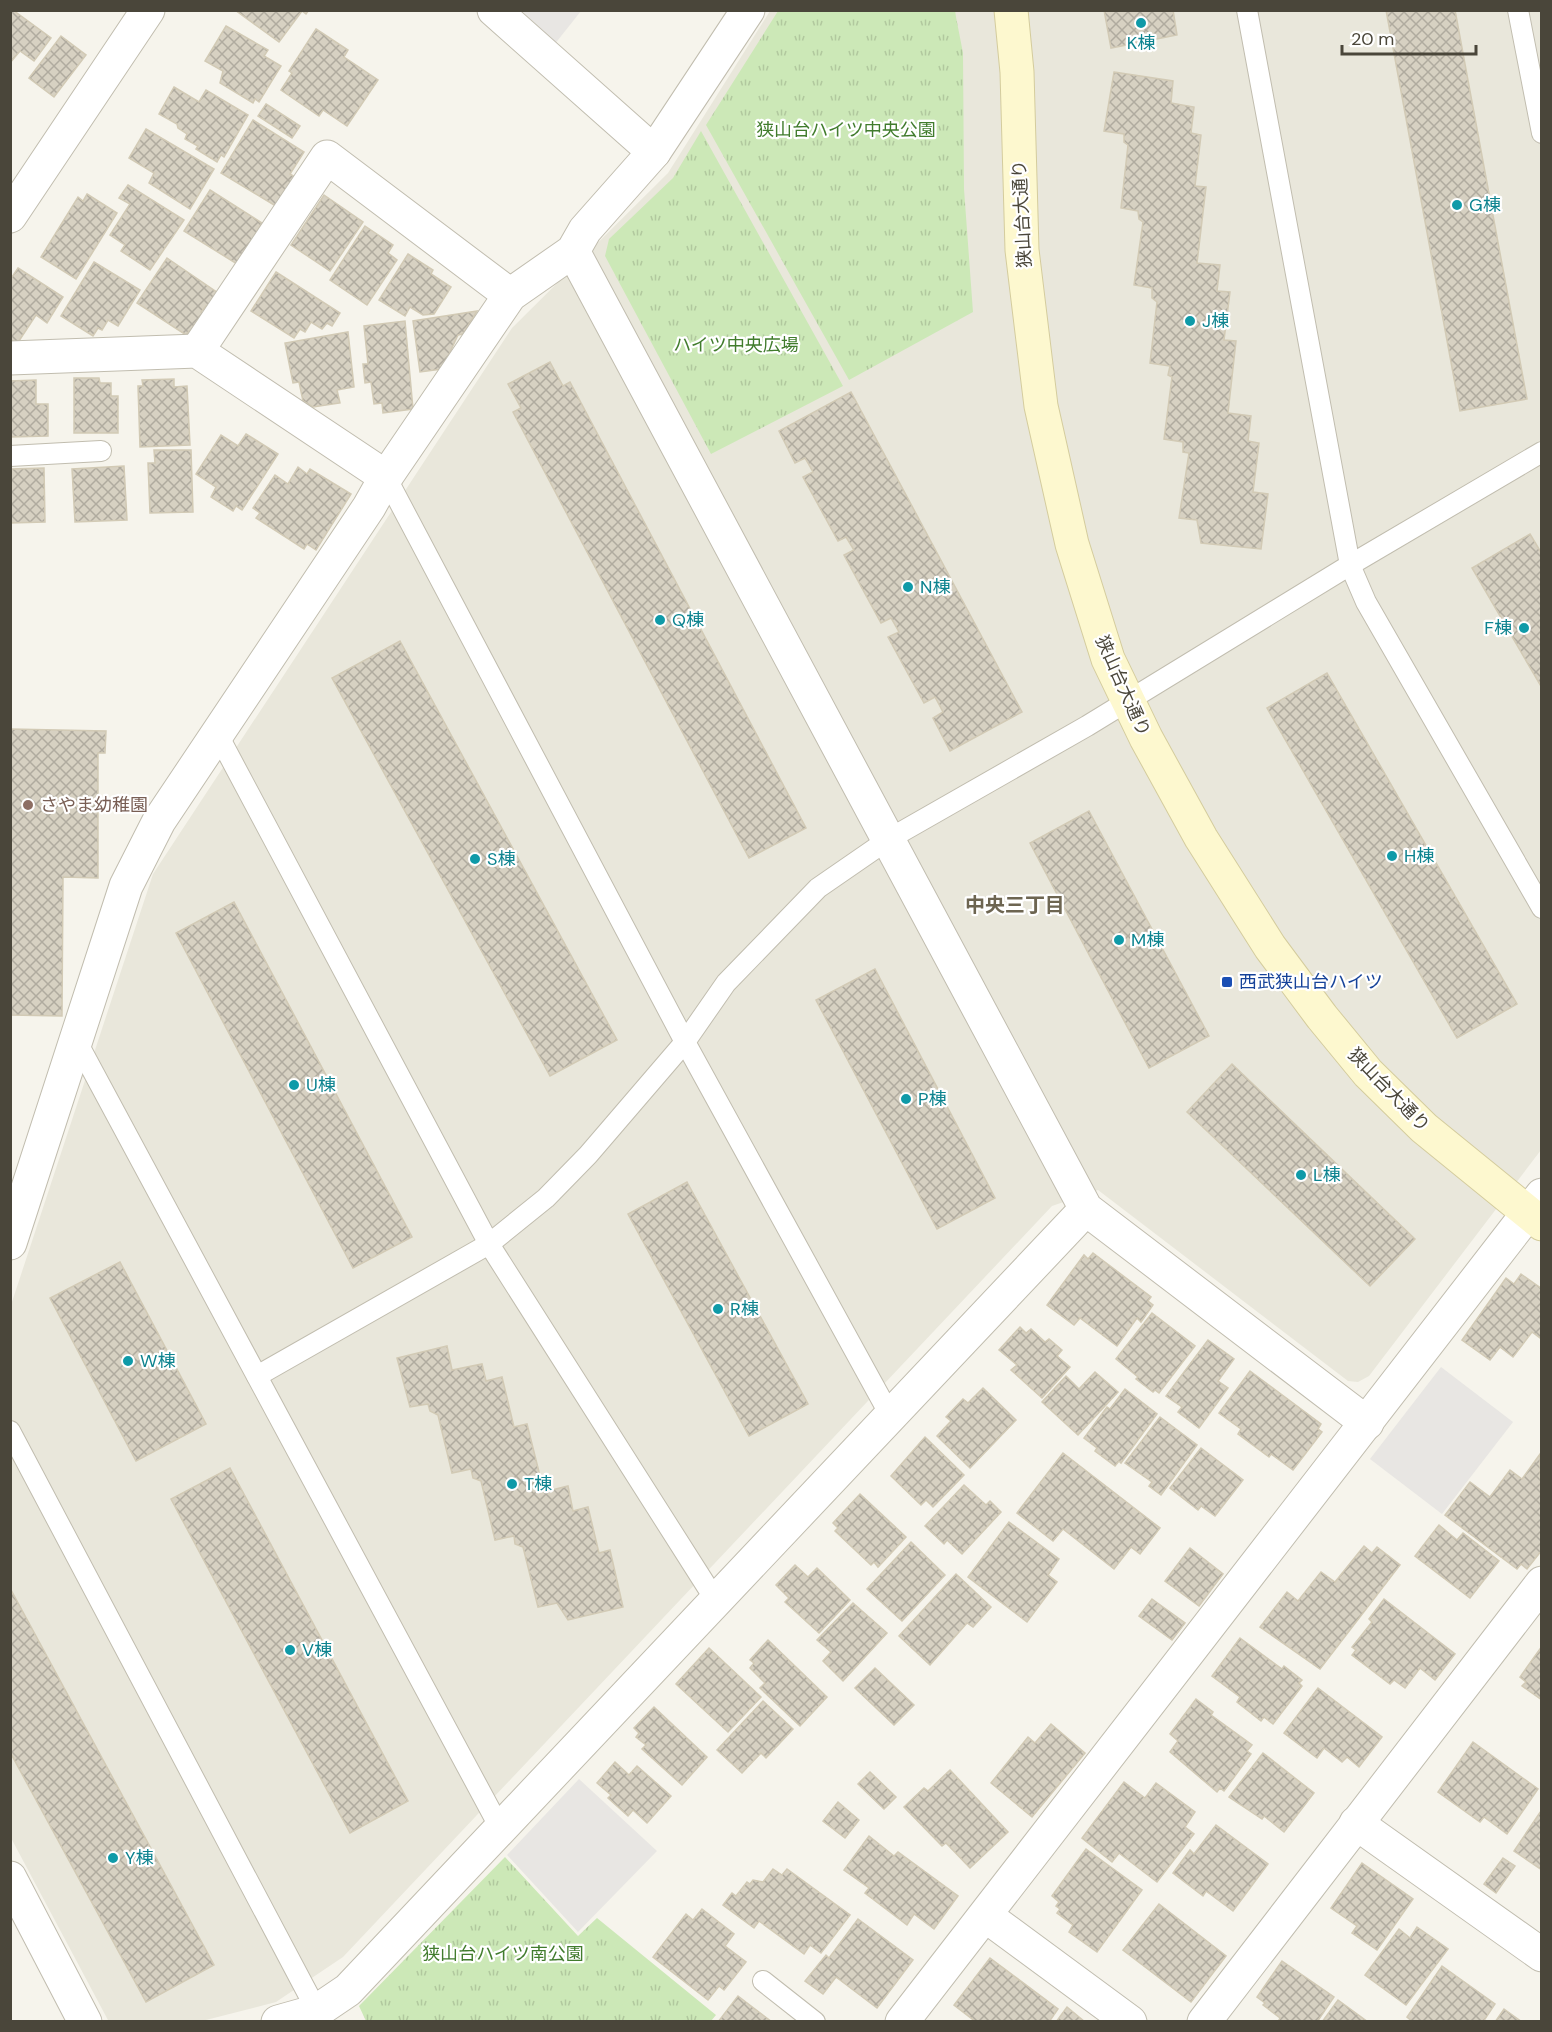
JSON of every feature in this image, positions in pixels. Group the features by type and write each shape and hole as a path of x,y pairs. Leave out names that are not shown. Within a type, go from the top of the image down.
{"street":[{"path":"10,216 148,10"},
{"path":"494,10 654,152"},
{"path":"10,1242 126,885 159,821 369,507 386,477 510,295 573,251 585,230 654,152 748,10"},
{"name":"狭山台大通り","path":"1011,10 1017,72 1022,250 1041,406 1072,544 1099,637 1127,701 1201,838 1270,947 1322,1017 1368,1073 1424,1128 1537,1211"},
{"path":"197,351 327,157 510,295"},
{"path":"10,176 28,167 46,165"},
{"path":"573,251 890,839 1086,1209 1367,1423"},
{"path":"10,358 197,351 386,477"},
{"path":"278,2022 324,2016 1086,1209"},
{"path":"902,2022 1367,1423 1537,1211"},
{"path":"1204,2022 1356,1823 1539,1590"},
{"path":"1356,1823 1542,1955"},
{"path":"10,1878 85,2022"},
{"path":"986,1916 1130,2022"}],"lane":[{"path":"1247,10 1350,565 1366,602 1542,908"},
{"path":"1518,10 1542,133"},
{"path":"10,456 101,451"},
{"path":"257,1376 489,1244 546,1198 588,1155 685,1042 726,983 818,888 890,839 1127,701 1350,565 1542,452"},
{"path":"386,477 685,1042 891,1417"},
{"path":"218,735 489,1244 716,1601"},
{"path":"76,1040 500,1828"},
{"path":"10,1431 324,2016"},
{"path":"763,1981 815,2022"}],"shaded area":[{"path":"519,11 581,11 554,45"},
{"name":"西武狭山台ハイツ","path":"770,11 1541,11 1541,1150 1369,1376 1358,1382 1348,1381 1098,1190 1052,1206 343,1957 276,2002 202,2021 109,2022 11,1838 10,1308 153,874 512,328 668,173"},
{"path":"1441,1367 1513,1422 1442,1514 1370,1459"},
{"path":"579,1779 657,1851 578,1932 507,1855"}],"green space":[{"name":"狭山台ハイツ中央公園","path":"955,10 963,53 964,189 973,312 849,380 706,125 778,11"},
{"name":"ハイツ中央広場","path":"701,131 843,386 711,454 605,256 609,239 673,178"},
{"name":"狭山台ハイツ南公園","path":"505,1857 578,1936 597,1918 716,2015 711,2021 366,2021 359,2006"}],"building":[{"path":"13,10 51,38 34,61 20,51 10,63 10,13"},
{"path":"235,10 309,10 306,14 302,11 279,42"},
{"name":"K棟","path":"1104,10 1173,10 1177,35 1111,48"},
{"name":"G棟","path":"1386,10 1455,10 1527,399 1460,411"},
{"path":"226,26 268,50 264,56 281,66 259,102 255,99 253,103 220,83 223,71 205,61"},
{"path":"316,29 348,50 344,57 378,80 347,126 323,110 319,116 281,90 292,73 289,71"},
{"path":"61,36 86,55 54,97 29,78"},
{"name":"J棟","path":"1114,72 1173,81 1171,103 1194,107 1191,133 1201,135 1195,186 1206,187 1197,263 1220,265 1217,291 1230,292 1224,340 1236,341 1228,413 1251,416 1248,441 1259,443 1253,492 1268,494 1261,549 1201,543 1197,520 1179,518 1189,453 1183,452 1183,442 1164,439 1172,377 1168,375 1170,366 1150,363 1157,302 1152,298 1152,288 1134,285 1143,222 1139,219 1138,211 1121,208 1128,145 1124,142 1124,134 1104,131"},
{"path":"174,87 199,102 206,90 248,115 224,157 221,155 217,162 196,149 198,146 185,139 187,134 178,128 177,124 159,114"},
{"path":"266,104 300,126 292,138 258,116"},
{"path":"253,120 304,152 290,174 298,179 279,208 221,173"},
{"path":"146,129 214,169 190,209 149,183 154,173 129,158"},
{"path":"128,185 184,220 150,270 121,251 125,245 110,235 130,204 119,198"},
{"path":"210,190 262,223 237,264 184,231"},
{"path":"87,194 117,213 76,279 41,257 78,197 83,201"},
{"path":"324,195 363,222 330,271 291,245"},
{"path":"365,226 393,245 388,253 397,260 367,305 330,280"},
{"path":"408,254 433,270 431,274 451,287 434,314 423,315 410,307 405,316 379,300"},
{"path":"167,258 221,295 212,310 206,306 201,312 205,314 192,332 189,331 186,335 137,303"},
{"path":"94,262 140,290 118,326 108,320 102,330 98,328 93,336 61,316"},
{"path":"18,268 63,297 47,323 36,315 17,344 12,341 10,343 10,280"},
{"path":"276,272 340,313 332,326 327,323 322,329 311,322 305,332 300,329 294,338 251,311"},
{"path":"477,311 463,334 458,335 442,369 420,372 413,321"},
{"path":"405,321 413,409 383,413 382,403 374,404 371,382 365,383 363,364 368,364 364,326"},
{"path":"348,332 354,387 337,390 340,403 313,407 303,401 299,382 293,383 285,343"},
{"name":"Q棟","path":"550,362 563,386 570,382 806,828 749,858 513,412 521,408 508,384"},
{"path":"74,378 99,378 100,383 111,383 111,396 118,396 118,433 74,433"},
{"path":"174,379 174,387 187,386 190,445 140,447 138,386 143,386 142,380"},
{"path":"36,380 36,404 48,404 48,436 10,437 10,381"},
{"name":"N棟","path":"851,392 1022,712 950,751 933,718 943,712 935,697 924,703 888,637 899,632 891,618 881,623 844,555 854,550 846,537 838,541 803,477 813,472 805,458 795,463 779,431"},
{"path":"246,434 278,454 242,510 236,506 233,511 211,497 216,487 196,474 221,435 238,446"},
{"path":"154,450 191,450 193,512 150,513 148,463 155,463"},
{"path":"124,466 127,520 75,522 72,469"},
{"path":"298,467 307,474 310,469 351,494 316,550 307,544 304,549 256,518 260,513 253,508 275,475 288,484"},
{"path":"44,468 45,522 10,523 10,469"},
{"name":"F棟","path":"1530,534 1542,554 1542,688 1472,568"},
{"name":"S棟","path":"400,641 617,1040 550,1076 332,678"},
{"name":"H棟","path":"1327,673 1517,1004 1457,1038 1267,708"},
{"path":"10,729 106,731 105,753 98,753 98,878 63,877 62,1016 10,1015"},
{"name":"M棟","path":"1089,811 1209,1036 1149,1068 1030,843"},
{"name":"U棟","path":"234,902 412,1237 353,1268 176,933"},
{"name":"P棟","path":"875,969 995,1198 937,1229 816,1000"},
{"name":"L棟","path":"1232,1064 1415,1239 1370,1286 1187,1112"},
{"name":"R棟","path":"687,1182 808,1404 749,1436 628,1214"},
{"path":"1093,1253 1151,1297 1148,1301 1153,1305 1141,1322 1137,1318 1117,1346 1080,1318 1074,1325 1047,1305 1084,1255 1088,1259"},
{"name":"W棟","path":"120,1262 206,1424 136,1461 50,1298"},
{"path":"1521,1274 1542,1289 1542,1335 1540,1338 1532,1332 1513,1357 1500,1347 1490,1360 1462,1340 1506,1278 1514,1284"},
{"path":"1152,1313 1195,1346 1159,1393 1155,1390 1153,1392 1136,1379 1138,1377 1116,1359"},
{"path":"1020,1327 1026,1333 1031,1329 1045,1342 1049,1339 1062,1350 1057,1356 1070,1367 1042,1398 1011,1370 1017,1365 999,1350"},
{"path":"1208,1340 1234,1359 1218,1381 1228,1388 1199,1428 1178,1412 1182,1407 1166,1396"},
{"name":"T棟","path":"447,1346 452,1370 482,1364 486,1381 502,1377 514,1427 527,1424 544,1492 568,1486 573,1511 588,1507 599,1553 610,1550 623,1607 568,1620 557,1603 538,1607 523,1547 515,1544 514,1536 495,1540 481,1481 473,1478 471,1469 452,1473 438,1415 430,1411 428,1404 410,1407 397,1358"},
{"path":"1250,1371 1321,1424 1318,1429 1322,1432 1293,1470 1271,1454 1269,1457 1238,1434 1241,1429 1219,1413"},
{"path":"1095,1372 1118,1392 1078,1435 1042,1402 1066,1376 1079,1389"},
{"path":"983,1388 1016,1420 970,1468 937,1436 951,1421 946,1417 963,1399 968,1403"},
{"path":"1125,1389 1157,1414 1121,1463 1119,1461 1115,1466 1095,1451 1097,1448 1084,1438 1107,1407 1110,1409"},
{"path":"1160,1417 1197,1445 1161,1495 1149,1486 1152,1482 1125,1463"},
{"path":"925,1437 964,1475 933,1507 926,1500 921,1505 891,1476"},
{"path":"1201,1448 1243,1480 1215,1516 1201,1506 1198,1510 1170,1488"},
{"path":"1063,1453 1160,1528 1140,1554 1131,1547 1114,1569 1063,1529 1053,1541 1017,1513"},
{"path":"1540,1454 1542,1550 1527,1569 1521,1564 1517,1569 1445,1515 1470,1482 1490,1497 1510,1470 1522,1479"},
{"name":"V棟","path":"230,1468 408,1801 350,1833 171,1499"},
{"path":"964,1485 986,1505 990,1501 1001,1512 962,1554 947,1540 944,1544 925,1526"},
{"path":"860,1494 906,1537 878,1567 874,1562 871,1565 835,1531 838,1528 833,1523"},
{"path":"1009,1522 1059,1559 1048,1575 1057,1582 1027,1622 968,1577"},
{"path":"1439,1525 1457,1540 1463,1533 1499,1561 1470,1598 1415,1556"},
{"path":"911,1542 945,1575 902,1621 867,1589"},
{"path":"1364,1546 1372,1553 1377,1547 1400,1565 1320,1669 1260,1627 1287,1592 1298,1601 1321,1572 1335,1582"},
{"path":"1190,1548 1223,1574 1199,1606 1165,1581"},
{"path":"795,1565 808,1577 817,1568 850,1600 819,1633 785,1602 789,1598 776,1585"},
{"path":"956,1574 991,1607 973,1627 967,1623 930,1665 899,1636"},
{"name":"Y棟","path":"10,1588 214,1965 146,2002 10,1752"},
{"path":"1152,1599 1185,1623 1172,1640 1139,1616"},
{"path":"1384,1599 1455,1654 1435,1680 1420,1668 1405,1688 1394,1680 1390,1684 1352,1655 1356,1650 1352,1647 1372,1622 1369,1619"},
{"path":"853,1603 887,1633 843,1681 823,1661 831,1652 817,1640"},
{"path":"1240,1638 1282,1669 1284,1666 1302,1680 1299,1683 1302,1686 1273,1724 1264,1717 1261,1721 1237,1702 1240,1697 1212,1676"},
{"path":"768,1640 827,1697 800,1726 760,1688 765,1683 750,1668 754,1663 750,1660"},
{"path":"1542,1646 1542,1700 1522,1686 1526,1682 1520,1677"},
{"path":"709,1648 761,1697 728,1732 676,1684"},
{"path":"875,1668 914,1705 894,1725 855,1688"},
{"path":"1318,1688 1382,1737 1359,1767 1347,1757 1342,1762 1324,1748 1317,1758 1284,1733"},
{"path":"1196,1699 1213,1712 1211,1715 1252,1745 1247,1751 1251,1754 1224,1791 1220,1788 1217,1792 1170,1752 1178,1741 1170,1734"},
{"path":"763,1701 793,1729 766,1758 761,1753 742,1773 717,1750"},
{"path":"654,1707 707,1757 682,1785 642,1749 646,1745 636,1737 639,1733 634,1728"},
{"path":"1051,1724 1085,1753 1032,1817 991,1783 1028,1737 1035,1743"},
{"path":"1473,1742 1538,1789 1507,1834 1484,1817 1480,1822 1438,1792"},
{"path":"1263,1753 1314,1793 1284,1832 1264,1816 1262,1819 1229,1797"},
{"path":"615,1762 629,1775 637,1766 671,1796 647,1823 633,1810 628,1816 608,1798 611,1795 597,1783"},
{"path":"950,1770 1008,1832 970,1868 946,1843 942,1846 904,1807 924,1788 928,1791"},
{"path":"870,1772 896,1797 884,1809 858,1784"},
{"path":"1124,1782 1145,1798 1156,1783 1195,1812 1185,1827 1194,1834 1157,1882 1119,1853 1112,1862 1082,1838"},
{"path":"838,1802 859,1820 845,1838 823,1821"},
{"path":"1542,1812 1542,1870 1514,1851"},
{"path":"1216,1825 1268,1864 1233,1911 1206,1891 1203,1896 1173,1873 1190,1850 1194,1854"},
{"path":"869,1836 894,1856 898,1852 958,1896 934,1929 914,1914 907,1925 865,1893 869,1888 844,1870"},
{"path":"1086,1849 1142,1890 1097,1952 1069,1932 1073,1925 1057,1913 1060,1909 1056,1906 1059,1902 1052,1896"},
{"path":"1503,1858 1515,1866 1496,1893 1484,1884"},
{"path":"1362,1863 1413,1899 1377,1950 1352,1933 1357,1926 1331,1908"},
{"path":"773,1869 782,1875 787,1869 850,1915 821,1953 810,1945 804,1954 759,1921 754,1928 723,1905 732,1893 736,1896 747,1882 750,1884 753,1880 763,1882"},
{"path":"1159,1904 1226,1956 1191,2002 1123,1950"},
{"path":"702,1909 734,1934 725,1946 746,1962 724,1990 719,1986 708,2000 653,1957 686,1914 693,1920"},
{"path":"858,1919 913,1960 877,2008 836,1977 823,1994 805,1981 826,1955 829,1958"},
{"path":"1417,1927 1448,1949 1406,2005 1365,1975 1399,1929 1410,1938"},
{"path":"990,1958 1058,2009 1049,2022 976,2022 954,2005"},
{"path":"1282,1961 1334,1997 1317,2022 1278,2022 1280,2018 1263,2005 1265,2003 1257,1997"},
{"path":"1442,1966 1495,2004 1483,2022 1413,2022 1407,2017"},
{"path":"738,1996 772,2022 718,2022"},
{"path":"1338,2000 1368,2022 1322,2022"},
{"path":"1067,2007 1085,2022 1056,2022"},
{"path":"1504,2009 1522,2022 1495,2022"}],"place":[{"name":"K棟","path":"1141,23"},
{"name":"G棟","path":"1457,205"},
{"name":"J棟","path":"1190,321"},
{"name":"N棟","path":"908,587"},
{"name":"Q棟","path":"660,620"},
{"name":"F棟","path":"1524,628"},
{"name":"さやま幼稚園","path":"28,805"},
{"name":"H棟","path":"1392,856"},
{"name":"S棟","path":"475,859"},
{"name":"M棟","path":"1119,940"},
{"name":"西武狭山台ハイツ","path":"1227,982"},
{"name":"U棟","path":"294,1085"},
{"name":"P棟","path":"906,1099"},
{"name":"L棟","path":"1301,1175"},
{"name":"R棟","path":"718,1309"},
{"name":"W棟","path":"128,1361"},
{"name":"T棟","path":"512,1484"},
{"name":"V棟","path":"290,1650"},
{"name":"Y棟","path":"113,1858"}],"district":[{"name":"中央三丁目","path":"1015,905"}]}
